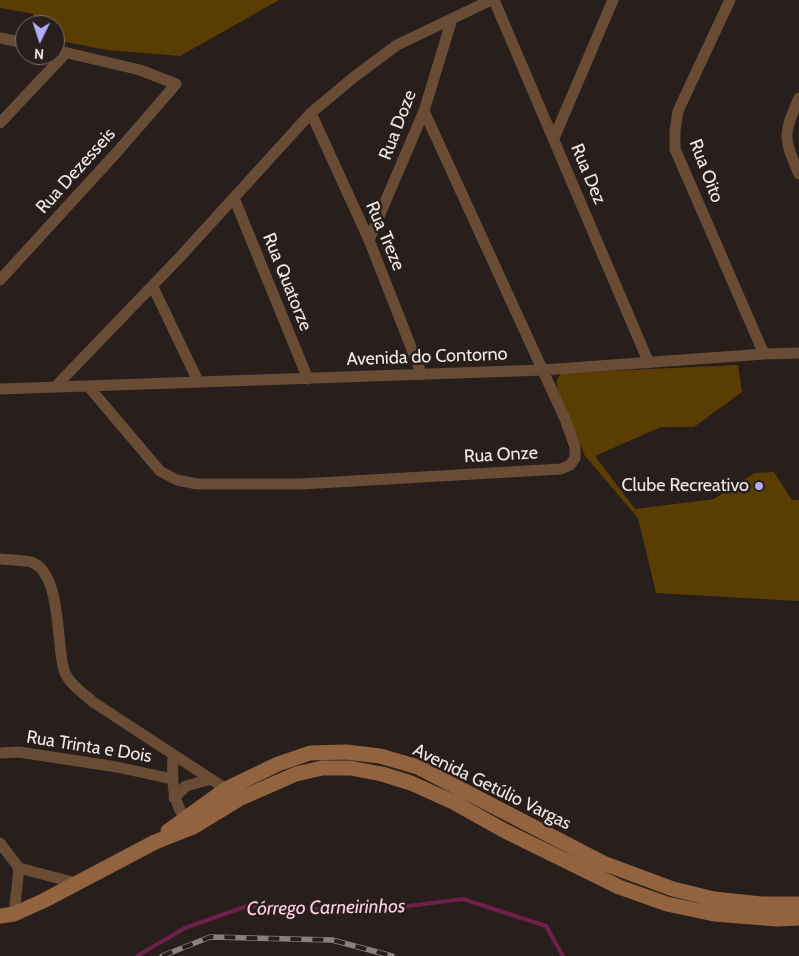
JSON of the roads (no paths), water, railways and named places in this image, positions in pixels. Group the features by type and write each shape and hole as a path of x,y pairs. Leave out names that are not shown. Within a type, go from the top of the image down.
{"main road":[{"name":"Avenida Getúlio Vargas","path":"189,823 226,789 278,764 310,753 346,752 380,756 418,767 505,831 619,887 667,904 714,914 777,919 799,918"},
{"name":"Avenida Getúlio Vargas","path":"7,915 43,901 189,823 239,799 296,774 322,768 350,768 382,774 456,796 603,863 674,889 714,898 761,904 799,904"}],"street":[{"path":"55,387 153,287 311,113 354,77 397,45 493,0"},
{"name":"Rua Dez","path":"493,0 650,363"},
{"path":"554,138 612,0"},
{"name":"Rua Oito","path":"730,0 678,111 675,149 764,354"},
{"name":"Rua Doze","path":"369,240 424,111 452,19"},
{"path":"0,38 15,42"},
{"name":"Rua Dezesseis","path":"0,280 118,152 176,84 140,70 65,53"},
{"path":"0,123 49,65"},
{"path":"799,98 786,130 788,148 799,174"},
{"name":"Rua Onze","path":"88,386 160,471 177,480 197,484 301,484 561,469 570,465 575,458 575,447 544,370 424,111"},
{"name":"Rua Treze","path":"311,113 369,240 422,374"},
{"name":"Rua Quatorze","path":"234,198 308,379"},
{"path":"153,287 198,381"},
{"name":"Avenida do Contorno","path":"0,389 544,370 799,353"},
{"path":"0,559 32,563 46,575 55,601 65,672 75,685 93,702 239,799"},
{"name":"Rua Trinta e Dois","path":"0,753 19,752 117,767 172,779"},
{"path":"173,755 172,779 174,798 189,823"},
{"path":"174,798 186,786 211,779"},
{"path":"0,842 18,868 76,883"},
{"path":"7,915 18,868"}],"waterway":[{"name":"Córrego Carneirinhos","path":"137,956 185,928 247,906 338,910 401,907 463,899 546,926 563,956"}],"railway":[{"path":"162,956 210,937 332,940 392,956"}],"place":[{"name":"Clube Recreativo","path":"759,486"}]}
